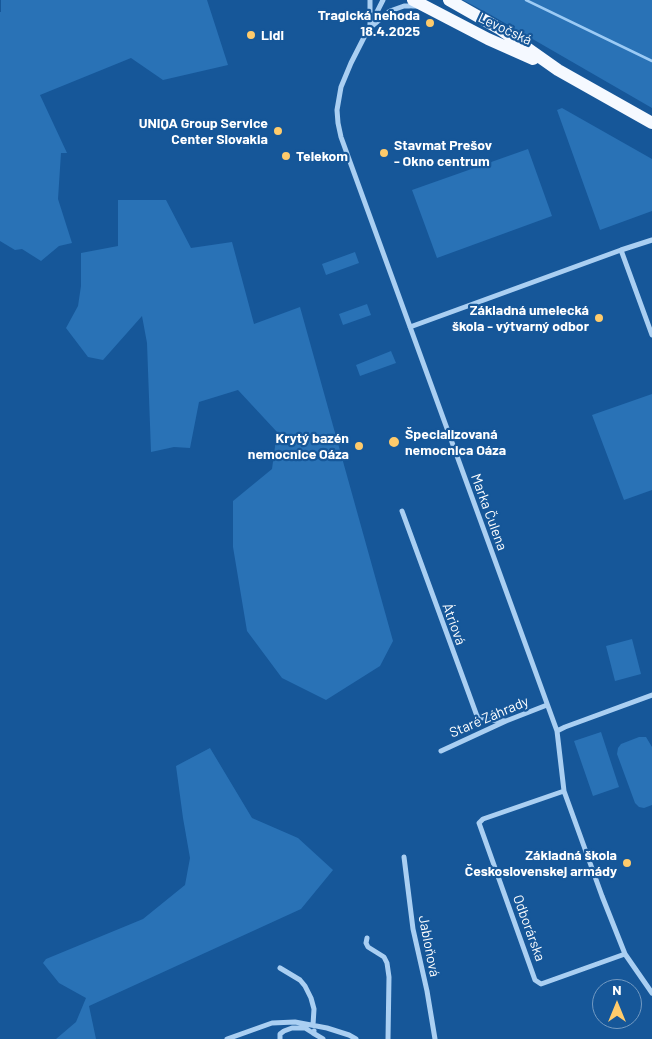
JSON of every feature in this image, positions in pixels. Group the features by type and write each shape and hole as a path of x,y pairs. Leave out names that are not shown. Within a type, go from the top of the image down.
{"main road":[{"name":"Levočská","path":"413,0 488,39 558,70 652,123"},
{"name":"Levočská","path":"449,0 500,29 558,70"}],"street":[{"path":"369,28 370,0"},
{"name":"Marka Čulena","path":"383,0 341,87 337,110 338,123 547,705"},
{"path":"369,28 395,9 411,6 427,8"},
{"path":"410,327 652,240"},
{"path":"620,250 652,335"},
{"name":"Átriová","path":"402,511 477,716 489,720 506,721"},
{"path":"557,731 652,695"},
{"path":"547,705 557,731 564,791 625,954 652,993"},
{"name":"Staré Záhrady","path":"441,751 506,721 547,705"},
{"name":"Odborárska","path":"564,791 483,818 479,823 535,980 541,984 625,954"},
{"name":"Jabloňová","path":"404,857 413,929 436,1039"},
{"path":"367,938 366,944 368,947 384,957 387,962 389,978 388,1039"},
{"path":"280,968 300,980 305,986 314,1009 313,1034"},
{"path":"227,1039 272,1023 295,1022 349,1035 356,1039"},
{"path":"280,1039 280,1034 292,1028 305,1028 323,1039"}],"shaded area":[{"path":"1,0 207,0 228,65 163,80 131,58 40,95 67,153 61,153 58,199 72,243 59,246 41,261 22,249 15,250 0,241"},
{"path":"463,0 652,0 652,108 491,15"},
{"path":"562,108 652,159 652,211 600,230 557,110"},
{"path":"528,149 552,216 437,258 412,190"},
{"path":"118,200 166,200 191,248 232,242 254,324 300,307 393,641 380,666 326,700 282,678 247,631 233,547 233,501 272,469 277,432 238,390 199,402 190,448 174,447 151,452 147,343 142,316 103,360 88,357 66,328 78,306 81,286 81,253 118,246"},
{"path":"355,252 359,263 326,275 322,264"},
{"path":"367,304 371,315 343,325 339,314"},
{"path":"391,351 396,363 360,376 356,365"},
{"path":"652,394 652,490 624,500 592,415"},
{"path":"632,639 641,674 615,681 606,646"},
{"path":"601,732 619,787 593,796 574,741"},
{"path":"639,737 646,737 652,747 652,805 644,808 639,807 635,803 617,754 621,744"},
{"path":"210,748 252,818 298,838 333,870 301,909 89,1006 96,1039 56,1039 76,1022 86,998 59,983 43,963 46,959 143,919 185,885 190,858 176,766"}],"waterway":[{"path":"526,0 652,61"}],"place":[{"name":"Tragická nehoda 18.4.2025","path":"430,23"},
{"name":"Lidl","path":"251,35"},
{"name":"UNIQA Group Service Center Slovakia","path":"278,131"},
{"name":"Stavmat Prešov - Okno centrum","path":"384,153"},
{"name":"Telekom","path":"286,156"},
{"name":"Základná umelecká škola - výtvarný odbor","path":"599,318"},
{"name":"Špecializovaná nemocnica Oáza","path":"394,442"},
{"name":"Krytý bazén nemocnice Oáza","path":"359,446"},
{"name":"Základná škola Československej armády","path":"627,863"}]}
